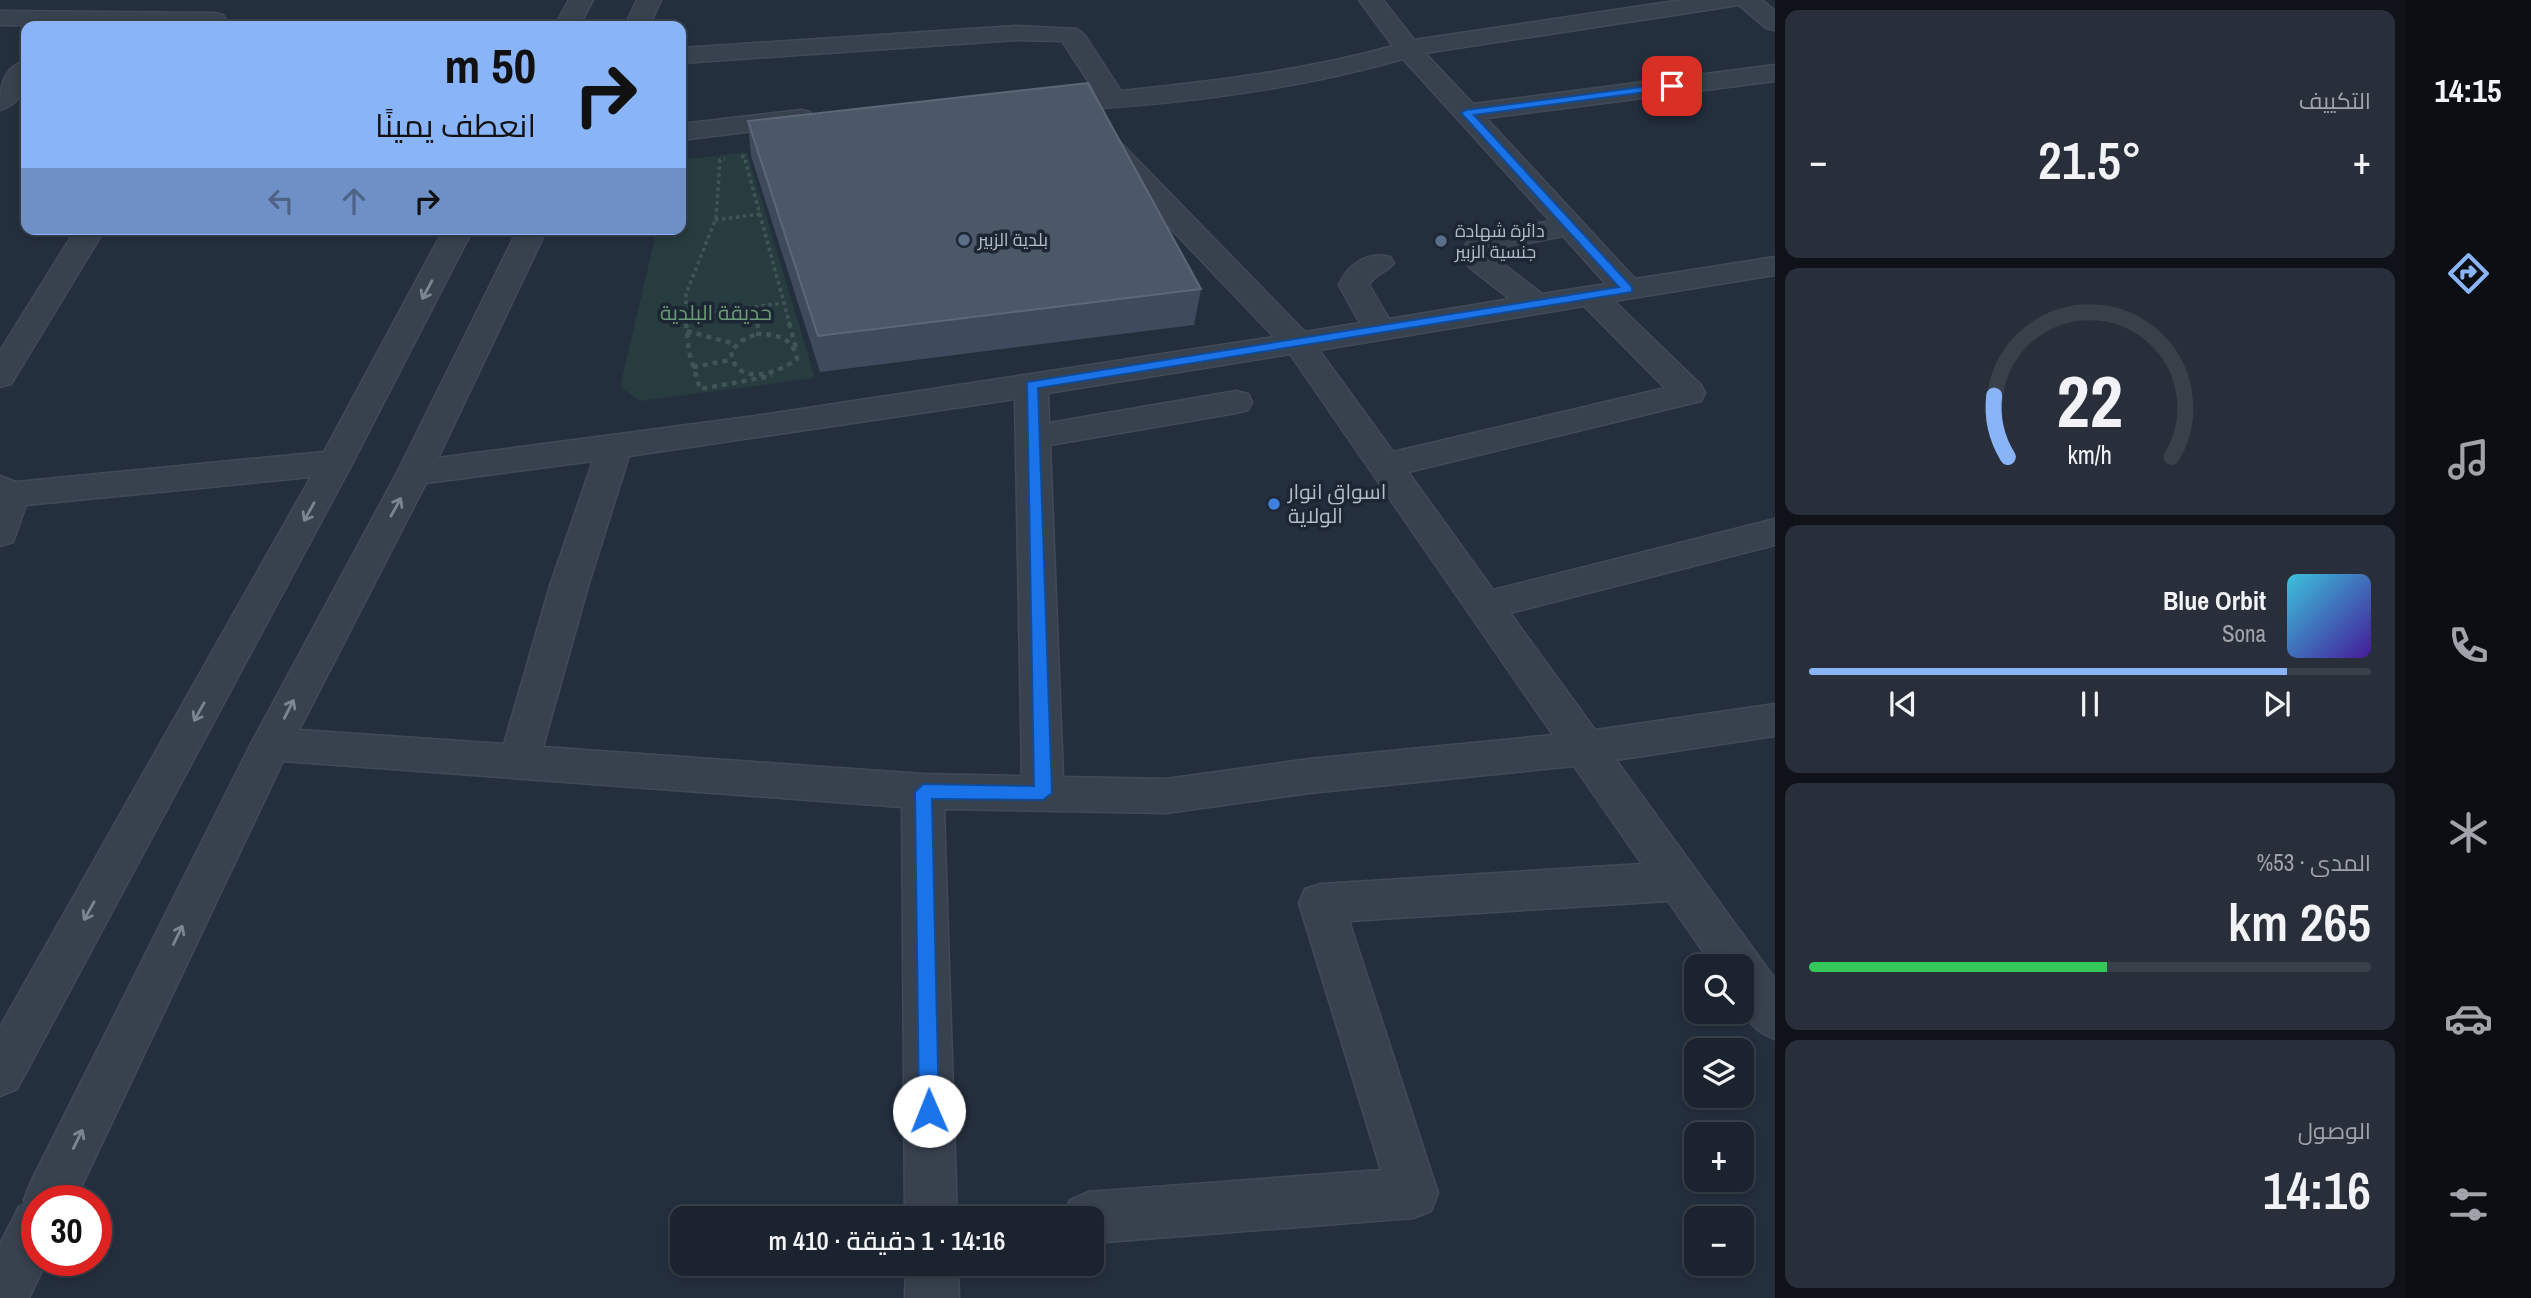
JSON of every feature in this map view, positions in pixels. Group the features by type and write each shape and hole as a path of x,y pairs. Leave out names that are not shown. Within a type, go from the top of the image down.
{"street":[{"path":"214,21 231,0"},
{"path":"570,21 581,0"},
{"path":"639,21 649,0"},
{"path":"1371,0 1408,50 1628,290"},
{"path":"1016,105 1114,100 1246,85 1354,65 1428,44 1732,0"},
{"path":"1747,0 1775,23"},
{"path":"0,18 47,21"},
{"path":"686,55 768,52 1016,33 1068,34 1076,41 1114,100"},
{"path":"1466,113 1775,73"},
{"path":"0,102 21,75"},
{"path":"686,131 786,119 826,118"},
{"path":"1107,146 1297,342 1730,954"},
{"path":"1535,304 1480,261 1477,250 1480,244 1570,226"},
{"path":"0,377 87,235"},
{"path":"0,1073 336,462 456,235"},
{"path":"55,1185 271,744 414,473 530,235"},
{"path":"1378,263 1358,275 1354,285 1379,329"},
{"path":"414,473 615,448 1775,267"},
{"path":"1385,466 1689,393 1590,295"},
{"path":"1031,385 1043,793"},
{"path":"1033,437 1236,402"},
{"path":"519,761 569,586 615,448"},
{"path":"0,533 4,493 336,462"},
{"path":"1483,606 1775,532"},
{"path":"271,744 923,792 1166,796 1309,776 1585,748 1775,720"},
{"path":"923,792 931,1206"},
{"path":"1104,1217 1413,1194 1321,903 1678,881"},
{"path":"1754,988 1775,1017"},
{"path":"1,1298 21,1257"},
{"path":"932,1276 932,1298"}],"path":[{"path":"744,156 760,214 797,359 788,369 772,376 700,388 693,367 687,331 686,294 715,220 720,160 744,156"},
{"path":"715,220 760,214"},
{"path":"685,316 784,303"},
{"path":"753,307 760,334"},
{"path":"687,331 735,344 760,334 781,336 796,348"},
{"path":"730,360 735,344"},
{"path":"730,360 738,370 754,376 772,376"},
{"path":"693,367 730,360"}],"green space":[{"name":"حديقة البلدية","path":"747,152 815,378 640,401 620,387 656,235 686,235 686,159"}],"building":[{"name":"بلدية الزبير","path":"1088,83 1201,289 818,336 748,121"}],"place":[{"name":"بلدية الزبير","path":"964,240"},
{"name":"دائرة شهادة جنسية الزبير","path":"1441,241"},
{"name":"اسواق انوار الولاية","path":"1274,504"}],"route":[{"path":"929,1111 923,792 1043,793 1031,385 1628,290 1466,113 1672,86"}]}
